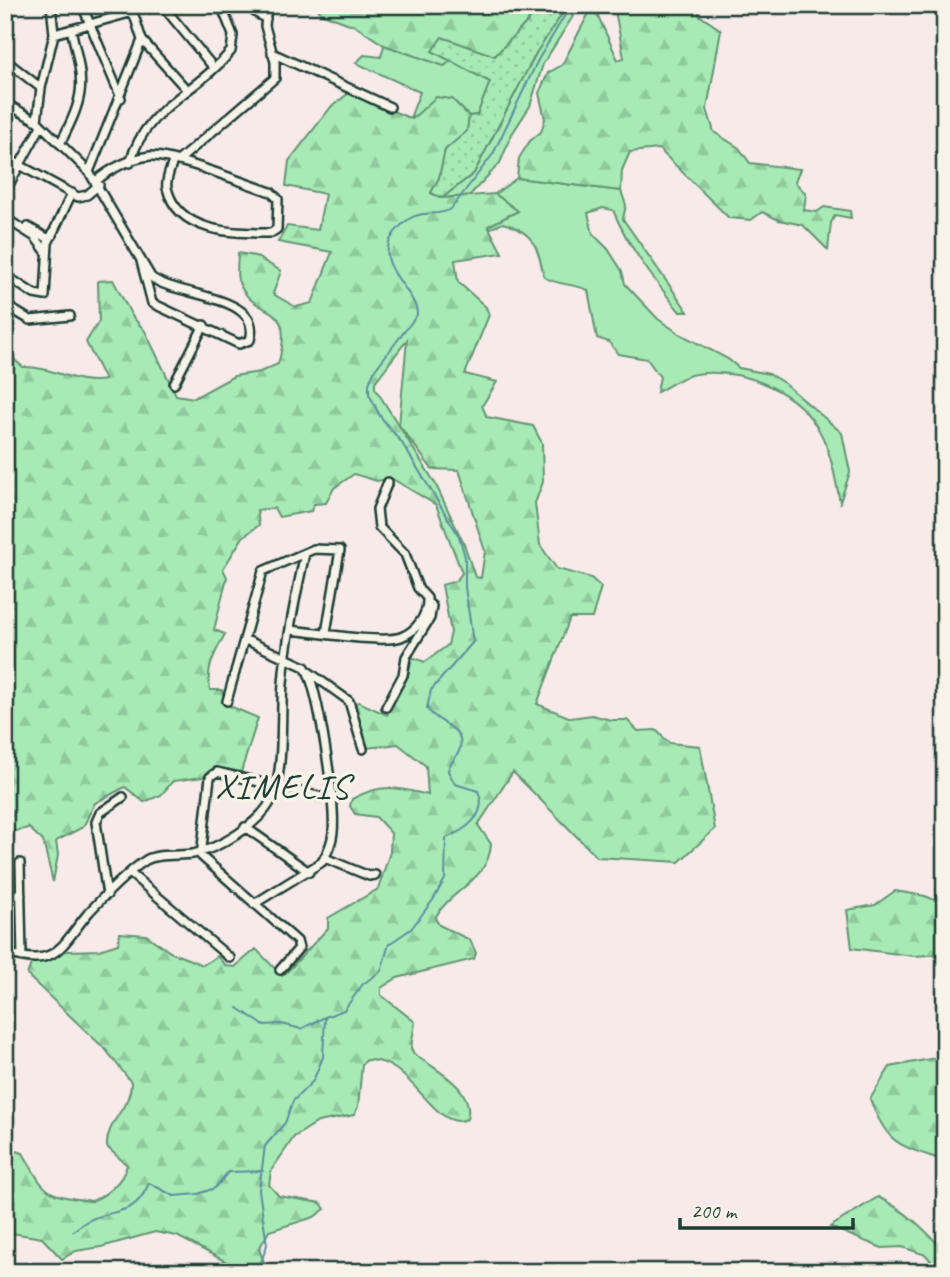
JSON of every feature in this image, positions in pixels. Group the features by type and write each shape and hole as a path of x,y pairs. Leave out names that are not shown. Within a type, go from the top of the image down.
{"street":[{"path":"5,192 39,124 41,88 54,34 51,5"},
{"path":"82,5 121,98"},
{"path":"133,12 142,5"},
{"path":"162,5 214,68"},
{"path":"130,163 142,130 226,58 234,43 220,5"},
{"path":"244,5 266,19"},
{"path":"5,157 83,197 109,170 147,156 175,161 271,192 278,199 279,206 277,229 271,233 223,233 187,216 176,206 167,189 175,161 275,78 266,34 267,5"},
{"path":"54,34 89,25 123,9 133,12"},
{"path":"133,12 142,40 187,90"},
{"path":"60,144 82,91 71,29"},
{"path":"89,172 121,98 142,40"},
{"path":"272,53 390,107"},
{"path":"5,60 41,88"},
{"path":"5,103 39,124 89,172 151,277 165,287 223,301 249,318 252,334 246,344 239,344 204,325 152,303 141,261"},
{"path":"5,275 34,294 45,296 47,254 52,236 72,193"},
{"path":"5,216 47,238 52,236"},
{"path":"5,216 35,237 47,254"},
{"path":"5,305 30,320 70,316"},
{"path":"174,384 204,325"},
{"path":"386,707 403,675 406,657 430,618 432,606 418,589 411,564 379,527 377,509 388,482"},
{"path":"227,701 263,571 314,550 340,550 326,633"},
{"path":"5,952 22,957 50,955 64,947 91,910 146,860 200,852 245,827 270,803 276,785 286,657 305,553"},
{"path":"290,630 401,637 414,629 425,615 428,603"},
{"path":"246,640 307,669 349,701 363,750"},
{"path":"254,904 309,872 325,858 334,828 319,708 307,669"},
{"path":"281,970 299,948 297,941 206,864 200,852 210,777 217,772 330,799"},
{"path":"107,895 96,822 100,813 123,797"},
{"path":"245,827 309,872"},
{"path":"325,858 369,876 375,875"},
{"path":"20,863 22,957"},
{"path":"131,874 230,958"},
{"path":"5,895 21,895"}],"green space":[{"path":"317,5 543,5 495,56 432,51 451,61 444,66 384,45 355,26 320,13"},
{"path":"543,5 568,5 536,53 474,173 442,198 431,193 439,178 445,150 467,131 469,116 477,115 490,82 432,51 442,37 495,56"},
{"path":"568,5 580,5 543,64 530,106 512,134 500,163 469,196 442,198 474,173 536,53"},
{"path":"593,5 618,60 624,58 614,5 700,5 699,15 721,30 707,109 714,132 739,148 750,163 800,169 795,182 806,194 804,210 817,212 824,207 850,211 851,218 835,215 831,223 828,250 803,225 779,220 762,212 751,220 729,218 659,149 630,152 622,170 621,191 517,178 519,158 530,141 541,132 545,119 539,93 548,73 562,65"},
{"path":"384,45 444,66 451,61 490,82 477,115 469,116 452,99 410,118 420,92 356,63 364,55 381,57"},
{"path":"349,93 412,119 436,97 452,99 469,116 467,132 445,150 439,178 431,193 442,198 495,194 518,211 488,226 502,253 455,260 458,282 486,307 489,315 465,374 497,382 482,406 487,417 533,426 542,443 543,482 535,503 540,545 557,569 591,578 601,587 592,618 570,618 537,704 571,718 592,715 611,720 627,720 638,731 656,730 669,743 700,746 715,829 679,862 597,857 513,772 478,825 491,844 484,867 450,899 435,918 439,925 470,940 476,953 474,959 397,978 381,988 381,995 415,1022 411,1048 414,1054 460,1089 468,1108 467,1119 455,1121 444,1116 397,1070 383,1062 367,1060 362,1064 358,1107 354,1115 318,1122 294,1137 271,1171 269,1185 279,1196 321,1203 325,1209 314,1217 269,1231 259,1249 268,1272 233,1272 236,1267 177,1236 155,1232 76,1251 62,1259 42,1238 5,1232 5,1147 23,1153 42,1185 55,1194 92,1201 98,1198 118,1182 127,1165 107,1147 107,1138 127,1099 131,1082 106,1050 27,975 32,961 67,951 99,950 118,944 120,933 146,935 170,952 203,965 217,956 226,966 235,967 256,949 282,976 288,971 328,928 328,918 378,889 390,852 391,833 376,817 355,814 350,806 352,799 372,790 389,788 428,795 426,766 398,744 367,748 355,703 359,702 387,715 408,675 412,657 425,662 448,645 451,632 442,585 456,581 462,573 436,505 391,478 377,481 354,474 334,488 326,503 314,504 311,511 279,517 274,508 257,510 259,525 243,537 223,569 227,577 214,630 225,634 212,661 209,675 210,690 222,690 225,704 258,718 241,772 216,767 203,777 173,781 161,795 144,802 125,787 95,803 83,827 56,841 58,855 53,882 43,841 29,828 5,833 5,352 23,367 44,369 85,380 105,380 86,342 99,321 98,281 113,280 132,316 145,331 176,395 194,398 234,376 260,372 278,364 283,343 282,328 271,312 245,293 237,277 238,253 255,256 281,271 273,294 296,307 312,303 332,252 278,242 287,226 318,230 325,194 286,186 289,161 331,107","holes":["407,340 399,425 432,469 459,470 485,551 481,578 475,577 464,544 435,483 375,388 375,382"]},
{"path":"517,178 621,191 626,205 623,219 688,312 680,312 652,276 626,237 613,210 603,208 588,213 593,234 608,249 622,271 625,284 658,319 739,368 769,374 784,383 842,433 850,472 840,502 825,442 805,411 792,400 763,383 730,374 687,376 657,392 660,377 647,359 618,354 609,342 597,338 588,290 544,277 537,249 522,231 503,223 489,229 488,226 518,211 495,194"},
{"path":"895,891 925,896 945,904 945,954 914,956 852,948 847,910 875,905"},
{"path":"945,1056 945,1161 897,1142 883,1127 870,1099 890,1067"},
{"path":"878,1197 897,1208 930,1235 945,1252 945,1272 940,1272 926,1255 902,1247 882,1248 830,1227"}],"waterway":[{"path":"266,1272 260,1265 267,1245 259,1190 265,1146 285,1123 293,1101 313,1081 323,1057 325,1017 344,1010 363,984 381,971 389,944 411,929 433,900 445,879 446,838 473,821 481,800 478,791 455,784 448,771 460,748 458,735 427,708 431,690 473,642 465,587 465,557 459,536 402,443 380,416 369,394 369,384 374,371 417,315 415,304 394,271 388,247 394,233 409,219 451,209 493,154 538,60 571,5"},
{"path":"238,1008 263,1025 282,1024 301,1029 325,1017"},
{"path":"73,1231 89,1220 132,1206 144,1194 149,1183 174,1196 198,1194 215,1188 228,1172 263,1171"}],"district":[{"name":"XIMELIS","path":"283,786"}]}
